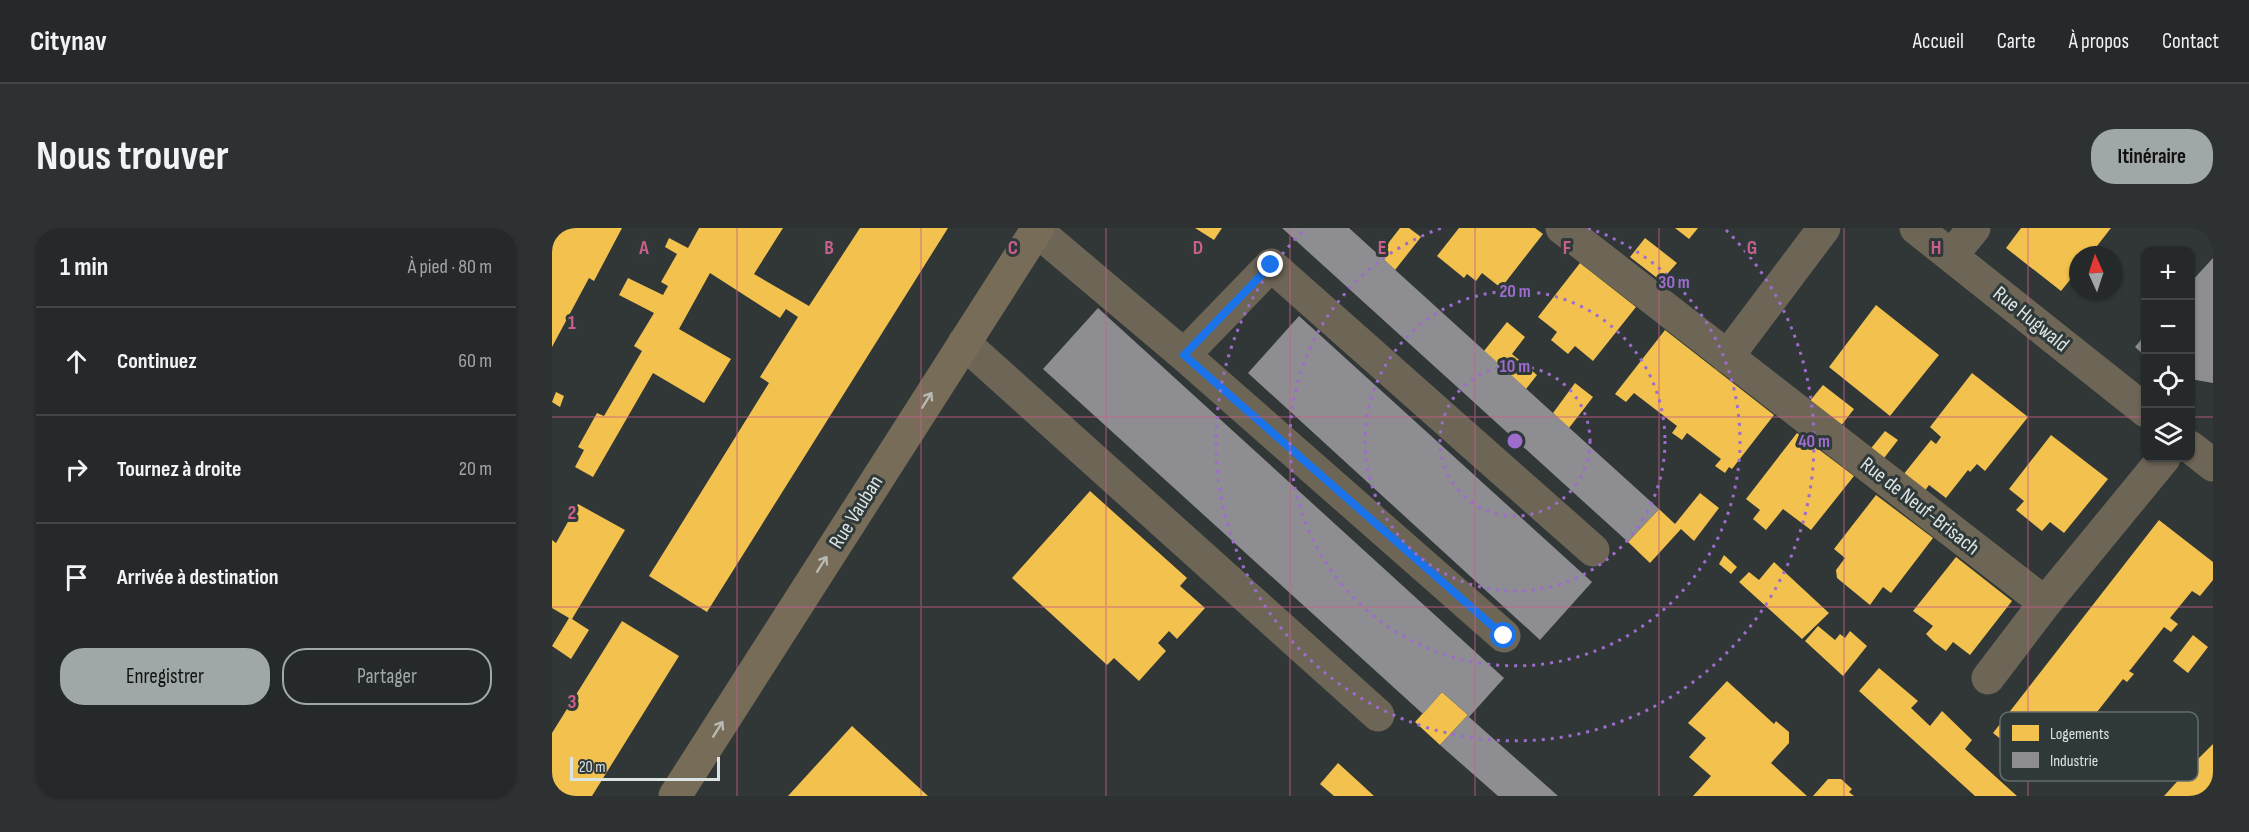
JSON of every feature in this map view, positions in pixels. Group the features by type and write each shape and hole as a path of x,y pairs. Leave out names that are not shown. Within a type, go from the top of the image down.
{"main road":[{"name":"Rue Vauban","path":"675,796 1037,229"}],"street":[{"name":"Rue de Neuf-Brisach","path":"1562,228 2045,603"},
{"path":"1727,357 1824,228"},
{"name":"Rue Hugwald","path":"1916,228 2141,408"},
{"path":"1952,255 1974,228"},
{"path":"1037,229 1504,636"},
{"path":"1184,355 1271,265 1593,550"},
{"path":"964,343 1378,715"},
{"path":"2195,451 2213,465"},
{"path":"1988,678 2045,603 2161,462"}],"building: Logements":[{"path":"552,228 622,228 594,281 589,278 552,347"},
{"path":"699,228 783,228 754,274 809,306 860,228 948,228 707,612 649,576 769,383 760,377 798,317 786,309 780,318 710,273 679,329 731,359 704,403 653,373 593,477 575,467 584,450 578,447 597,413 604,416 642,351 634,346 654,313 619,295 628,278 663,295 668,286 661,282 677,254 665,247 669,238 688,248"},
{"path":"1195,228 1222,228 1214,240"},
{"path":"1400,228 1409,228 1421,237 1395,270 1379,255"},
{"path":"1459,228 1535,228 1543,234 1501,288 1482,273 1476,281 1467,274 1464,278 1437,256"},
{"path":"1675,228 1698,228 1689,239"},
{"path":"2021,228 2111,228 2097,246 2069,246 2069,281 2061,291 2006,248"},
{"path":"1645,238 1677,263 1661,281 1630,257"},
{"path":"1580,263 1636,307 1593,361 1575,346 1568,354 1551,340 1557,332 1538,317"},
{"path":"1876,305 1939,355 1890,416 1829,367"},
{"path":"1507,322 1525,337 1512,354 1537,375 1526,389 1484,351"},
{"path":"1665,330 1774,415 1732,469 1729,467 1725,473 1715,466 1721,459 1687,433 1682,440 1672,433 1677,426 1634,393 1626,402 1615,394"},
{"path":"1972,373 2028,417 1985,471 1977,464 1970,472 1968,470 1946,498 1929,485 1924,492 1903,475 1931,440 1936,444 1941,437 1930,427"},
{"path":"1575,383 1593,397 1569,428 1553,413"},
{"path":"1823,385 1854,409 1840,427 1809,402"},
{"path":"556,392 564,396 560,407 552,402"},
{"path":"1885,431 1898,440 1881,462 1868,452"},
{"path":"1797,433 1854,476 1811,530 1783,509 1766,530 1753,519 1760,510 1746,499"},
{"path":"2051,435 2108,479 2064,533 2050,522 2042,531 2016,510 2024,501 2009,489"},
{"path":"1090,491 1187,578 1180,586 1205,608 1177,639 1169,631 1158,643 1166,651 1139,681 1114,658 1107,665 1012,578"},
{"path":"1700,493 1719,508 1694,541 1681,529 1650,563 1628,542 1659,509 1675,524"},
{"path":"1876,495 1933,538 1891,593 1883,587 1870,605 1837,578 1836,570 1845,558 1834,549"},
{"path":"578,504 625,530 572,619 589,630 571,659 552,646 569,618 552,608 552,540 556,543"},
{"path":"2159,520 2213,562 2213,580 2200,596 2192,591 2170,618 2178,624 2171,632 2164,627 2129,671 2134,674 2127,682 2123,679 2097,712 2009,712"},
{"path":"1724,555 1737,567 1731,574 1719,564"},
{"path":"1956,557 2012,601 1970,655 1953,642 1946,651 1934,642 1926,634 1933,626 1913,611"},
{"path":"1774,562 1829,613 1802,639 1739,582 1749,572 1759,580"},
{"path":"622,621 679,656 592,796 552,796 552,733"},
{"path":"1818,626 1835,640 1840,634 1845,638 1850,631 1867,646 1843,676 1805,641"},
{"path":"2193,635 2208,647 2188,673 2173,661"},
{"path":"1879,668 1918,701 1911,708 1930,726 1942,711 1972,740 1965,749 2017,796 1975,796 1859,691"},
{"path":"1727,681 1774,724 1776,721 1789,732 1789,743 1771,763 1807,796 1693,796 1711,776 1689,757 1706,738 1688,723"},
{"path":"1442,692 1468,715 1440,745 1415,722"},
{"path":"2000,724 2000,739 1993,733"},
{"path":"852,726 928,796 788,796"},
{"path":"2213,744 2213,796 2164,796 2178,781 2198,781 2198,759"},
{"path":"1338,763 1374,796 1334,796 1320,784"},
{"path":"1828,779 1841,779 1852,789 1849,792 1854,796 1813,796"}],"building: Industrie":[{"path":"1282,228 1349,228 1659,509 1628,542"},
{"path":"2213,258 2213,383 2195,380 2195,278"},
{"path":"1098,308 1504,678 1469,717 1558,796 1498,796 1440,745 1468,715 1442,692 1423,714 1043,369"},
{"path":"1299,316 1592,582 1540,640 1248,373"},
{"path":"2141,340 2141,352 2135,347"}],"route":[{"path":"1271,265 1184,355 1504,636"}]}
